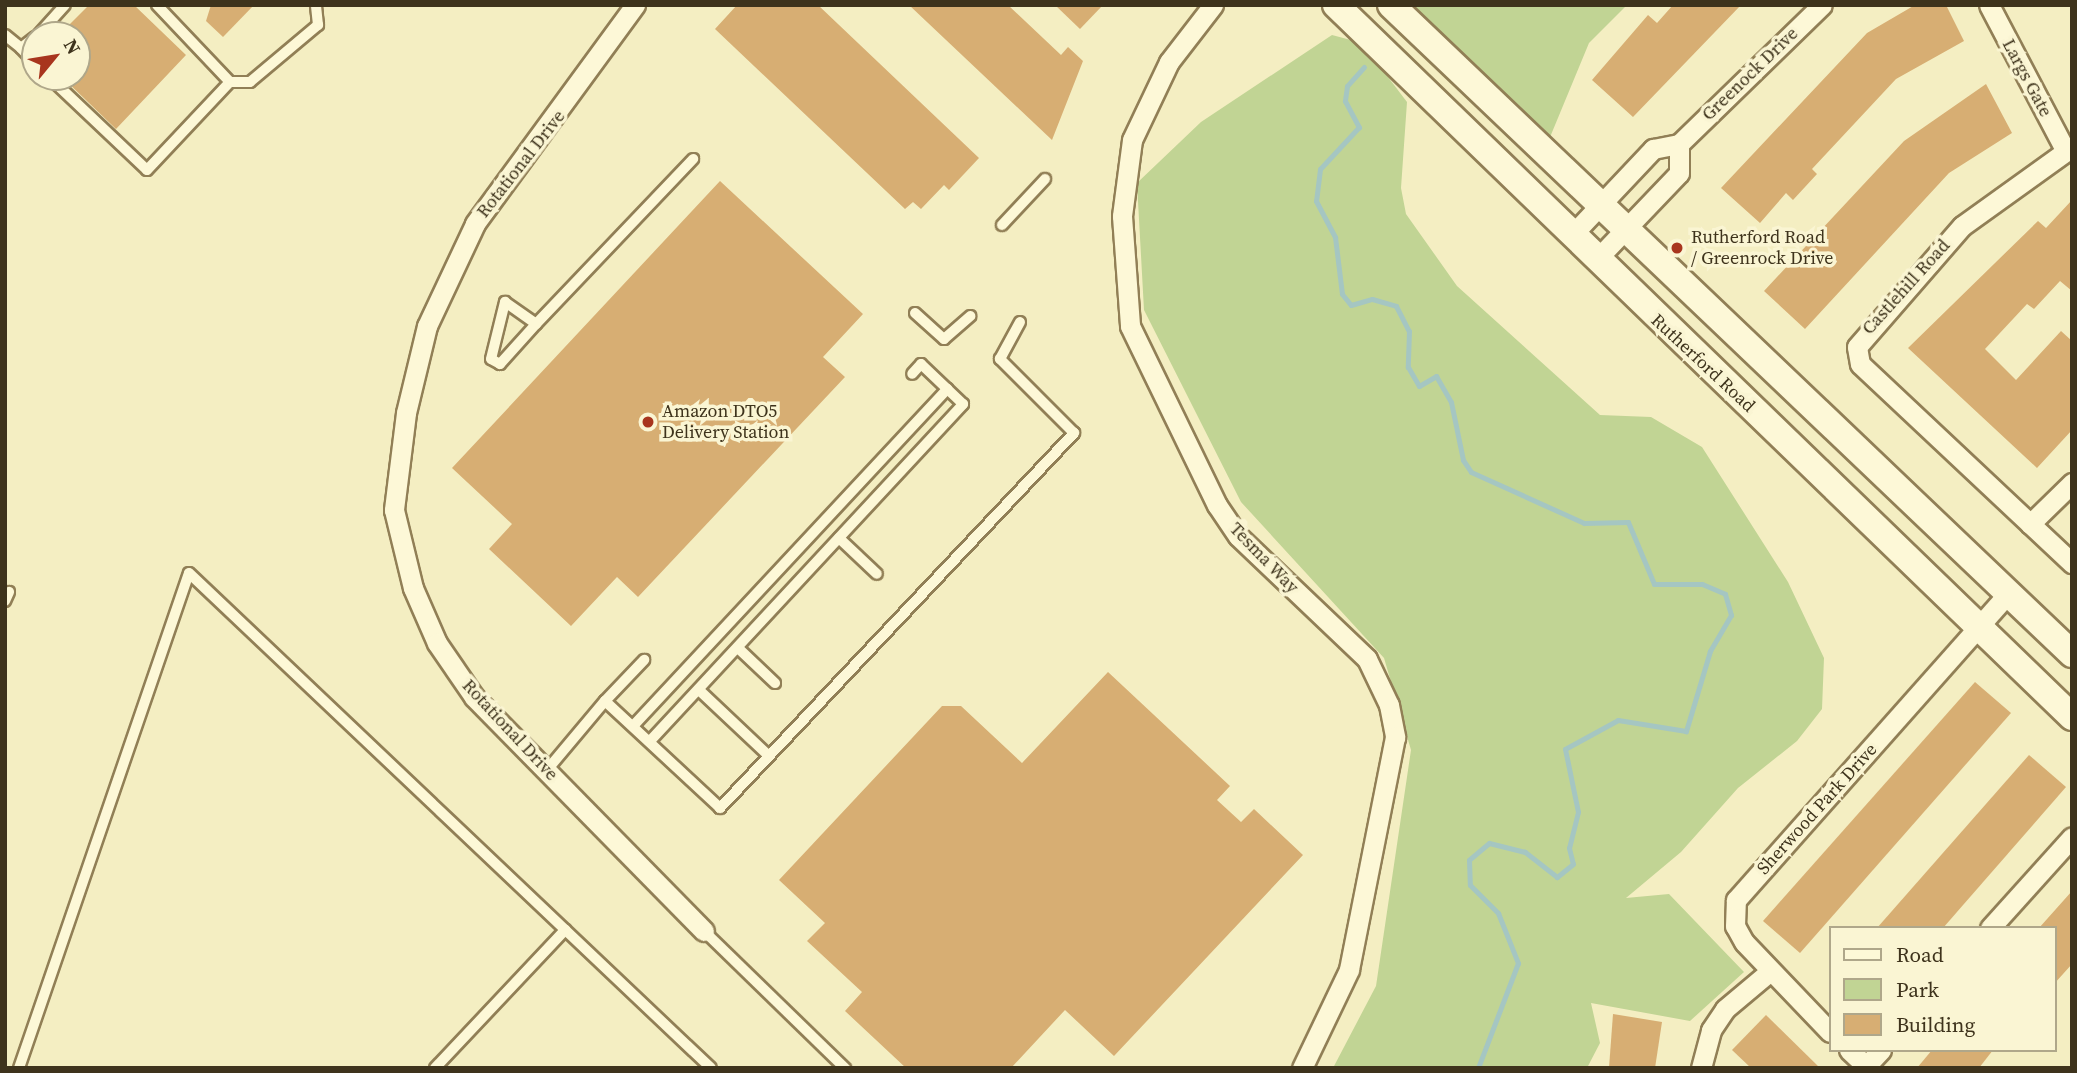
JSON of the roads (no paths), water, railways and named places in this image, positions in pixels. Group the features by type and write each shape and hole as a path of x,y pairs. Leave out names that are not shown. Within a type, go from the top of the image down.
{"main road":[{"name":"Rutherford Road","path":"1336,5 1571,236 2072,717"},
{"path":"1391,5 1600,206 2010,591 2072,654"}],"street":[{"name":"Rotational Drive","path":"635,5 475,224 427,326 406,413 394,510 412,588 437,642 474,697 704,931"},
{"name":"Tesma Way","path":"1213,5 1169,62 1132,140 1122,216 1130,326 1217,505 1238,536 1367,659 1388,705 1395,737 1349,970 1302,1068"},
{"name":"Greenock Drive","path":"1571,236 1653,149 1679,144 1822,5"},
{"name":"Largs Gate","path":"1989,5 2068,149"},
{"path":"1596,260 1679,173 1679,144"},
{"name":"Castlehill Road","path":"2068,149 1962,226 1857,347 1860,364 2072,564"},
{"path":"2030,524 2072,483"},
{"name":"Sherwood Park Drive","path":"1828,1030 1768,973 1735,926 1736,900 2010,591"},
{"path":"1992,926 2072,837"},
{"path":"1701,1068 1711,1030 1725,1009 1768,973"},
{"path":"1851,1052 1867,1067 1879,1052"}],"lane":[{"path":"50,21 65,5"},
{"path":"157,5 230,82 250,82 317,25 316,5"},
{"path":"5,35 20,48"},
{"path":"64,91 147,170 230,82"},
{"path":"536,324 505,302 489,353 496,364 536,324 693,159"},
{"path":"1002,225 1045,179"},
{"path":"915,313 944,338 970,316"},
{"path":"605,701 720,808 1074,433 1000,359 1020,322"},
{"path":"650,741 963,404 921,364 912,374"},
{"path":"633,726 947,389"},
{"path":"839,538 877,574"},
{"path":"19,1068 189,573 711,1068"},
{"path":"5,596 9,592 5,601"},
{"path":"738,648 775,683"},
{"path":"547,770 605,701 644,660"},
{"path":"699,690 769,756"},
{"path":"435,1068 565,930"},
{"path":"704,931 845,1068"}],"waterway":[{"path":"1364,67 1347,86 1345,101 1359,127 1320,169 1316,201 1335,237 1342,294 1351,305 1372,299 1396,306 1409,331 1408,367 1419,386 1436,376 1451,402 1463,460 1471,472 1584,523 1628,522 1654,584 1702,584 1725,594 1731,615 1710,651 1686,731 1618,720 1565,749 1578,812 1569,848 1573,864 1557,877 1525,852 1489,843 1469,860 1470,885 1498,913 1518,963 1478,1068"}],"place":[{"name":"Rutherford Road / Greenrock Drive","path":"1677,248"},
{"name":"Amazon DTO5 Delivery Station","path":"648,422"}]}
